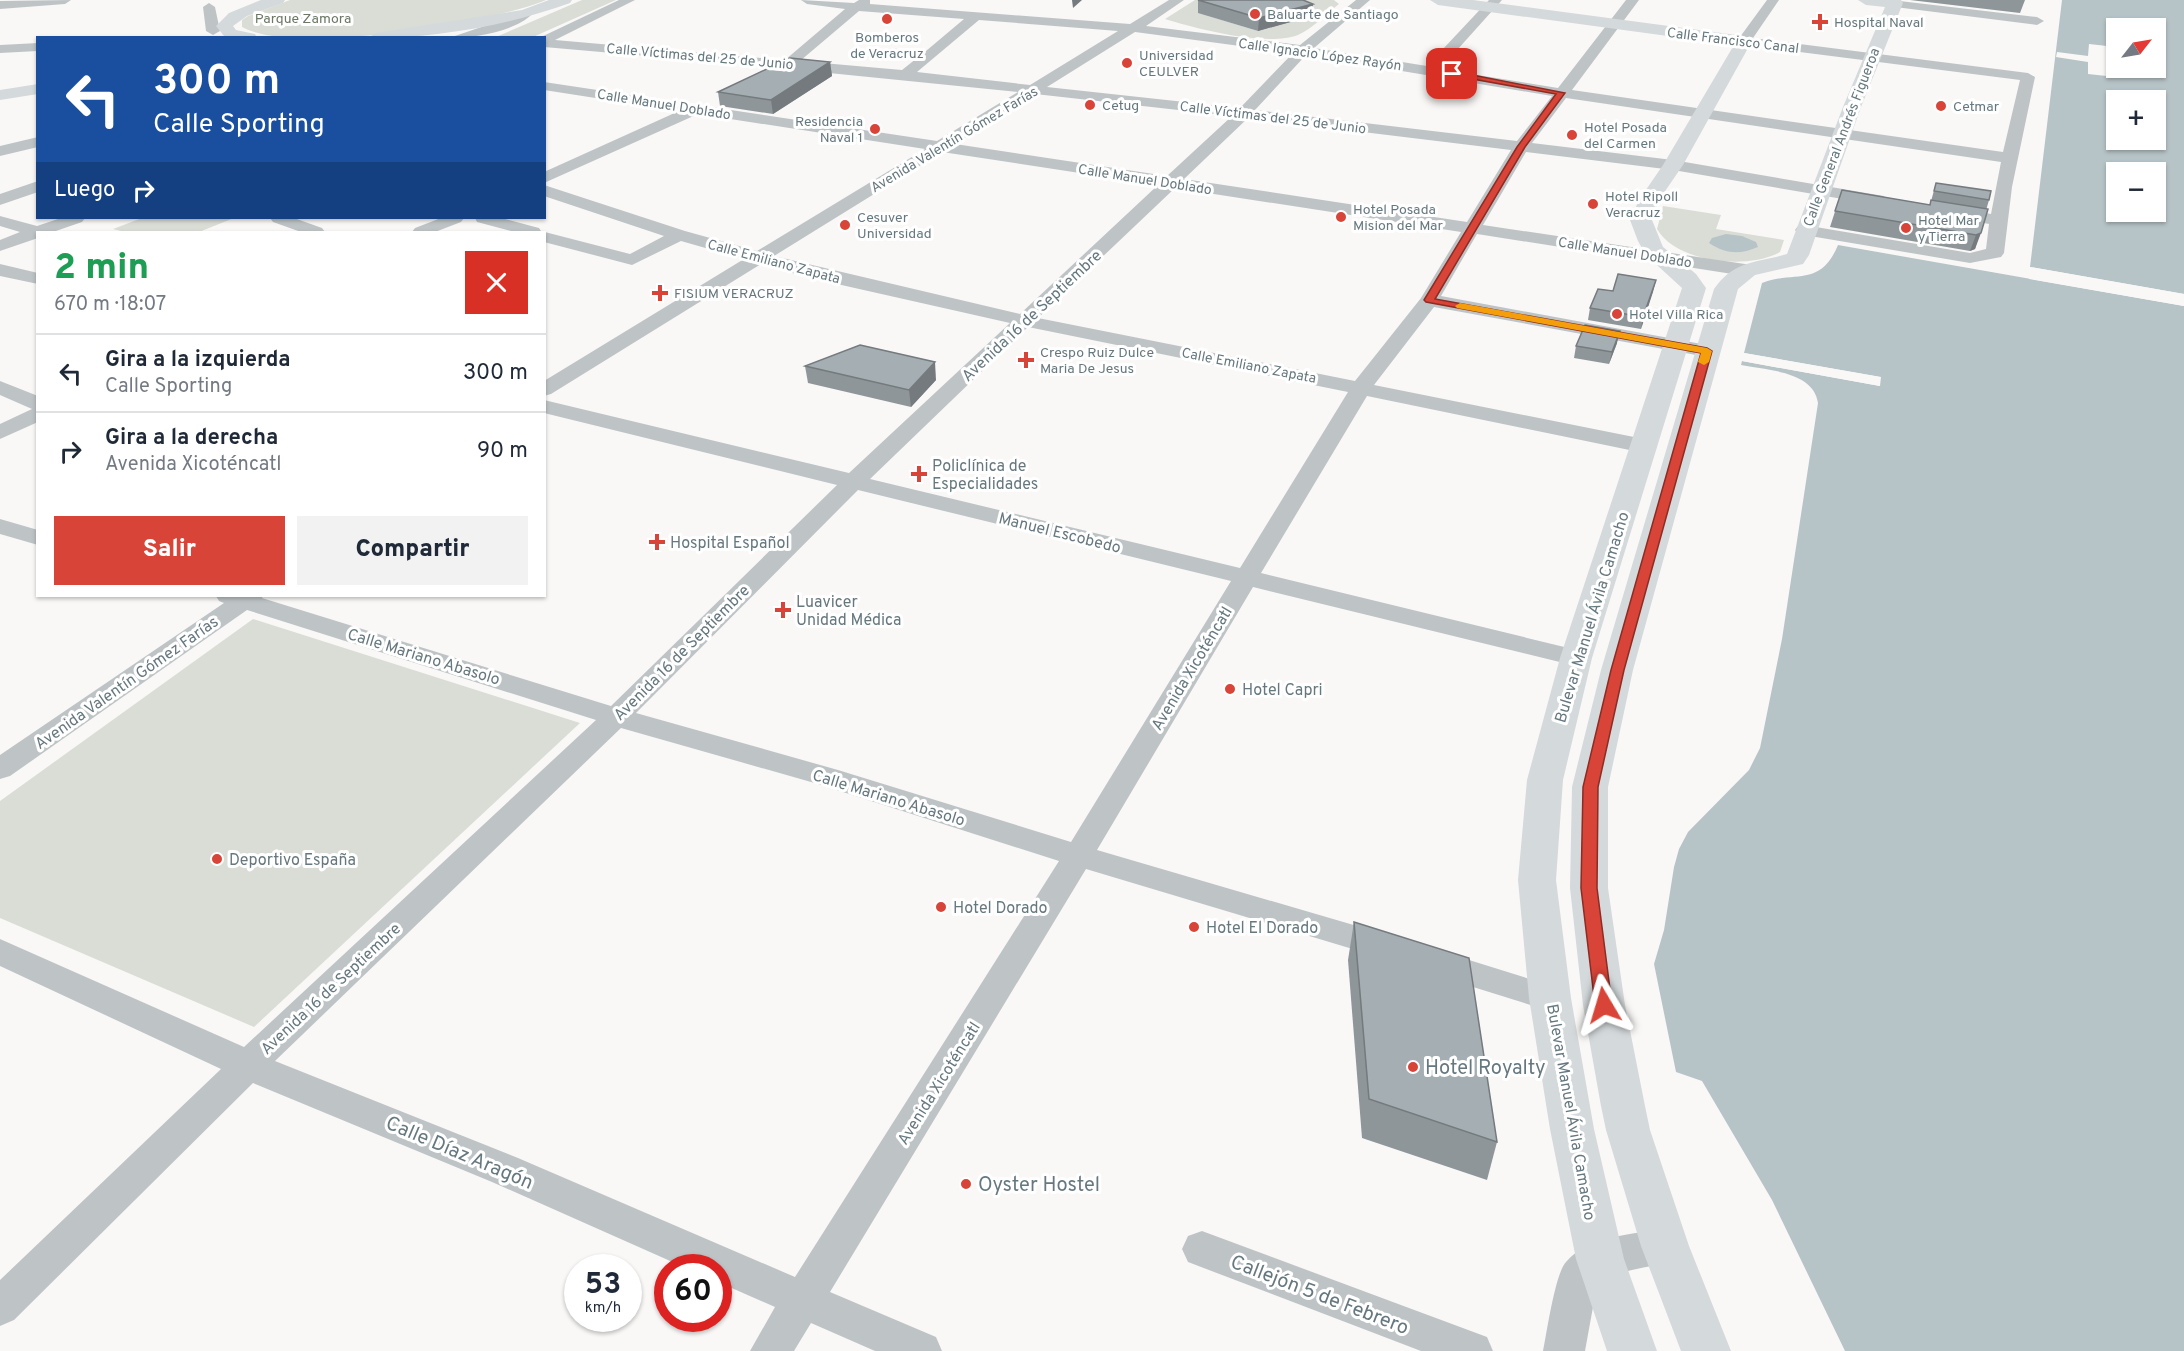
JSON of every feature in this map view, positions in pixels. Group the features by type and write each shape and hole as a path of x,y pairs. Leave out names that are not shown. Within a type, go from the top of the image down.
{"main road":[{"path":"220,30 277,0"},
{"path":"388,36 525,14 564,0"},
{"name":"Calle Francisco Canal","path":"1438,0 1493,3 1614,25 1744,41"},
{"path":"1866,0 1896,2"},
{"name":"Calle General Andrés Figueroa","path":"1745,270 1796,259 1801,253 1804,230 1840,133 1896,2"},
{"path":"220,30 242,36"},
{"path":"1660,258 1645,234 1641,220 1649,200 1673,165 1744,41"},
{"path":"0,81 36,75"},
{"path":"0,95 36,89"},
{"name":"Bulevar Manuel Ávila Camacho","path":"1660,258 1690,279 1694,288 1692,349 1590,787 1589,888 1604,1005 1628,1130 1665,1246 1706,1351"},
{"name":"Bulevar Manuel Ávila Camacho","path":"1632,1351 1600,1259 1572,1129 1550,998 1537,880 1545,780 1576,658 1644,446 1692,349 1731,280 1745,270"}],"street":[{"path":"0,5 66,0"},
{"path":"546,40 629,0"},
{"name":"Calle Ignacio López Rayón","path":"807,0 1134,28 1303,50 1561,93 2008,158"},
{"name":"Avenida Valentín Gómez Farías","path":"546,389 941,148 1178,0"},
{"name":"Avenida 16 de Septiembre","path":"0,1307 248,1065 616,717 853,482 1244,113 1303,50 1364,0"},
{"name":"Avenida Xicoténcatl","path":"771,1351 1078,856 1361,388 1429,300 1521,147 1633,0"},
{"path":"1744,41 1773,0"},
{"path":"1896,2 2037,21"},
{"path":"758,79 789,63 862,3"},
{"path":"1431,70 1493,3"},
{"path":"209,7 220,30"},
{"path":"462,36 507,23 525,14"},
{"path":"905,75 977,15"},
{"path":"490,36 503,29 507,23"},
{"name":"Calle Víctimas del 25 de Junio","path":"546,41 789,63 1244,113 1673,165 1891,202"},
{"name":"Calle Francisco Canal","path":"1744,41 2028,77 2008,158"},
{"path":"0,49 36,47"},
{"path":"889,51 928,55"},
{"name":"Calle Manuel Doblado","path":"546,86 1745,270"},
{"path":"546,177 717,99"},
{"path":"0,151 36,142"},
{"path":"1804,230 1970,258 1995,253 2008,158"},
{"path":"0,200 36,187"},
{"name":"Calle Emiliano Zapata","path":"546,191 679,236 806,271 1026,321 1644,446"},
{"path":"1939,210 1998,220"},
{"path":"41,231 73,219"},
{"path":"282,219 313,231"},
{"path":"424,231 453,219"},
{"path":"487,219 529,231"},
{"path":"0,221 36,231"},
{"path":"0,246 36,233"},
{"path":"546,237 632,261 679,236"},
{"path":"0,270 36,279"},
{"path":"1429,300 1692,349"},
{"path":"0,387 36,403"},
{"name":"Manuel Escobedo","path":"546,406 1576,658"},
{"path":"0,432 36,415"},
{"path":"0,526 36,537"},
{"name":"Avenida Valentín Gómez Farías","path":"0,769 241,597"},
{"name":"Calle Mariano Abasolo","path":"241,597 616,717 828,777 1078,856 1550,998"},
{"name":"Calle Díaz Aragón","path":"0,952 248,1065 505,1170 921,1351"},
{"path":"1564,1351 1572,1300 1579,1275 1600,1259 1665,1246"},
{"name":"Callejón 5 de Febrero","path":"1202,1249 1472,1351"}],"green space":[{"name":"Parque Zamora","path":"290,0 546,0 482,18 392,33 358,36 267,35 242,27 242,20"},
{"path":"582,0 616,0 535,36 498,36"},
{"path":"1195,0 1334,0 1339,4 1303,32 1285,38 1251,38 1232,35 1165,19","holes":["1209,16 1305,18 1258,31"]},
{"path":"1663,206 1721,215 1716,229 1784,240 1780,252 1767,258 1732,262 1696,256 1666,240 1657,229"},
{"path":"139,219 232,219 202,231 121,231 113,229"},
{"name":"Deportivo España","path":"253,619 580,723 254,1027 0,918 0,801"}],"shaded area":[{"path":"2062,0 2184,0 2184,294 2030,267"},
{"path":"1726,234 1742,236 1756,242 1758,247 1733,252 1709,243 1712,238"},
{"path":"1838,245 2184,306 2184,1351 1845,1351 1772,1200 1702,1081 1676,1072 1654,964 1664,930 1674,867 1679,849 1688,832 1749,770 1760,748 1782,639 1818,403 1815,392 1798,378 1741,365 1742,361 1880,386 1880,377 1744,353 1762,283 1815,272 1831,258"}],"pier":[{"path":"2089,44 2106,46 2106,76 2088,74 2088,62 2056,57 2057,52 2088,56"},
{"path":"2030,267 2184,294 2184,297 2030,270"},
{"path":"2029,276 2184,303 2184,306 2029,279"},
{"path":"1744,353 1881,377 1880,386 1742,361 1742,358 1878,382 1878,379 1743,355"}],"building":[{"path":"1198,0 1303,0 1313,4 1259,18"},
{"path":"790,58 830,62 771,100 718,92"},
{"path":"1936,183 1991,191 1989,200 1934,191"},
{"path":"1842,190 1930,205 1931,200 1988,209 1981,233 1976,235 1835,211"},
{"path":"1618,274 1656,280 1643,317 1590,308 1598,289 1613,291"},
{"path":"1585,325 1620,331 1612,352 1576,346"},
{"path":"860,345 935,362 909,390 805,366"},
{"name":"Hotel Royalty","path":"1354,922 1469,958 1497,1142 1369,1099"}],"slow traffic":[{"path":"1460,306 1707,351 1704,362"}],"place":[{"name":"Baluarte de Santiago","path":"1255,14"},
{"name":"Bomberos de Veracruz","path":"887,19"},
{"name":"Hospital Naval","path":"1820,22"},
{"name":"Universidad CEULVER","path":"1127,63"},
{"name":"Cetug","path":"1090,105"},
{"name":"Cetmar","path":"1941,106"},
{"name":"Residencia Naval 1","path":"875,129"},
{"name":"Hotel Posada del Carmen","path":"1572,135"},
{"name":"Hotel Ripoll Veracruz","path":"1593,204"},
{"name":"Hotel Posada Mision del Mar","path":"1341,217"},
{"name":"Cesuver Universidad","path":"845,225"},
{"name":"Hotel Mar y Tierra","path":"1906,228"},
{"name":"FISIUM VERACRUZ","path":"660,293"},
{"name":"Hotel Villa Rica","path":"1617,314"},
{"name":"Crespo Ruiz Dulce Maria De Jesus","path":"1026,360"},
{"name":"Policlínica de Especialidades","path":"919,474"},
{"name":"Hospital Español","path":"657,542"},
{"name":"Luavicer Unidad Médica","path":"783,610"},
{"name":"Hotel Capri","path":"1230,689"},
{"name":"Deportivo España","path":"217,859"},
{"name":"Hotel Dorado","path":"941,907"},
{"name":"Hotel El Dorado","path":"1194,927"},
{"name":"Hotel Royalty","path":"1413,1067"},
{"name":"Oyster Hostel","path":"966,1184"}],"route":[{"path":"1452,74 1561,93 1521,147 1429,300 1707,351 1617,670 1590,787 1589,888 1604,1005"}]}
